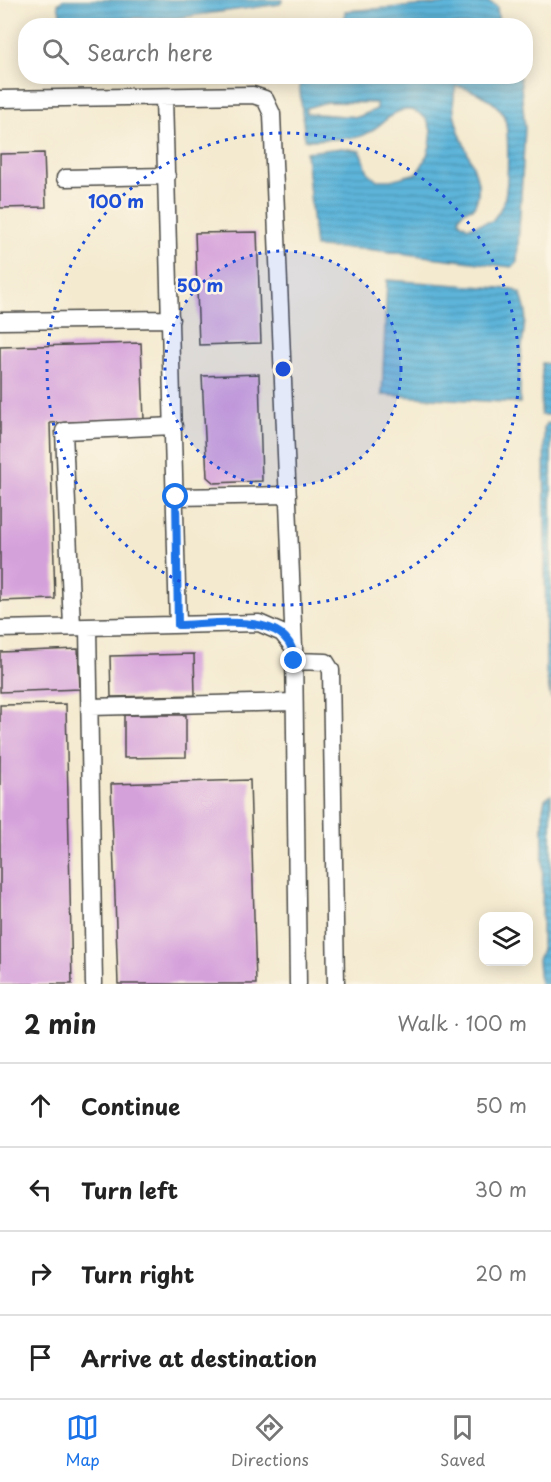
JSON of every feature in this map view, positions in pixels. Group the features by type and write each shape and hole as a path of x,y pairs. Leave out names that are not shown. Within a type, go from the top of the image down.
{"lane":[{"path":"0,99 254,95 265,99 272,114 294,654 298,984"},
{"path":"164,97 178,625"},
{"path":"65,178 167,176"},
{"path":"0,321 171,318"},
{"path":"94,984 90,707 80,627 64,431 174,426"},
{"path":"176,497 288,495"},
{"path":"0,629 259,623 282,633 294,654 326,662 331,670 336,984"},
{"path":"90,707 294,702"}],"water":[{"path":"63,0 283,0 280,4 175,18 61,18 58,4"},
{"path":"488,1 497,7 498,18 345,18 345,11"},
{"path":"299,84 521,84 525,128 517,262 512,267 366,249 315,247 306,152 342,148 360,151 368,172 377,180 391,180 417,173 428,153 431,132 426,119 421,115 402,110 371,132 361,136 305,140","holes":["456,86 488,99 503,114 507,130 508,154 503,204 492,221 468,227 460,222 459,217 465,210 473,208 478,195 478,181 455,120 453,103","327,102 376,103 377,109 358,117 306,113 306,108"]},
{"path":"387,280 513,289 521,294 526,312 520,364 520,403 382,395"},
{"path":"542,363 551,364 551,415 541,415"},
{"path":"547,423 551,424 551,699 546,672 544,428"},
{"path":"551,794 551,984 540,984 538,960 542,949 543,808 545,799"}],"building":[{"path":"44,153 46,207 0,208 0,154"},
{"path":"257,232 261,343 199,345 195,233"},
{"path":"141,343 144,420 50,423 55,599 0,601 0,347"},
{"path":"259,374 262,481 214,483 207,477 202,376"},
{"path":"78,649 80,689 0,692 0,652"},
{"path":"194,654 195,695 111,697 110,656"},
{"path":"66,704 72,984 0,984 0,705"},
{"path":"124,715 186,715 186,757 124,758"},
{"path":"250,780 256,984 118,984 111,784"}],"route":[{"path":"176,497 178,625 259,623 282,633 294,648 294,661"}]}
